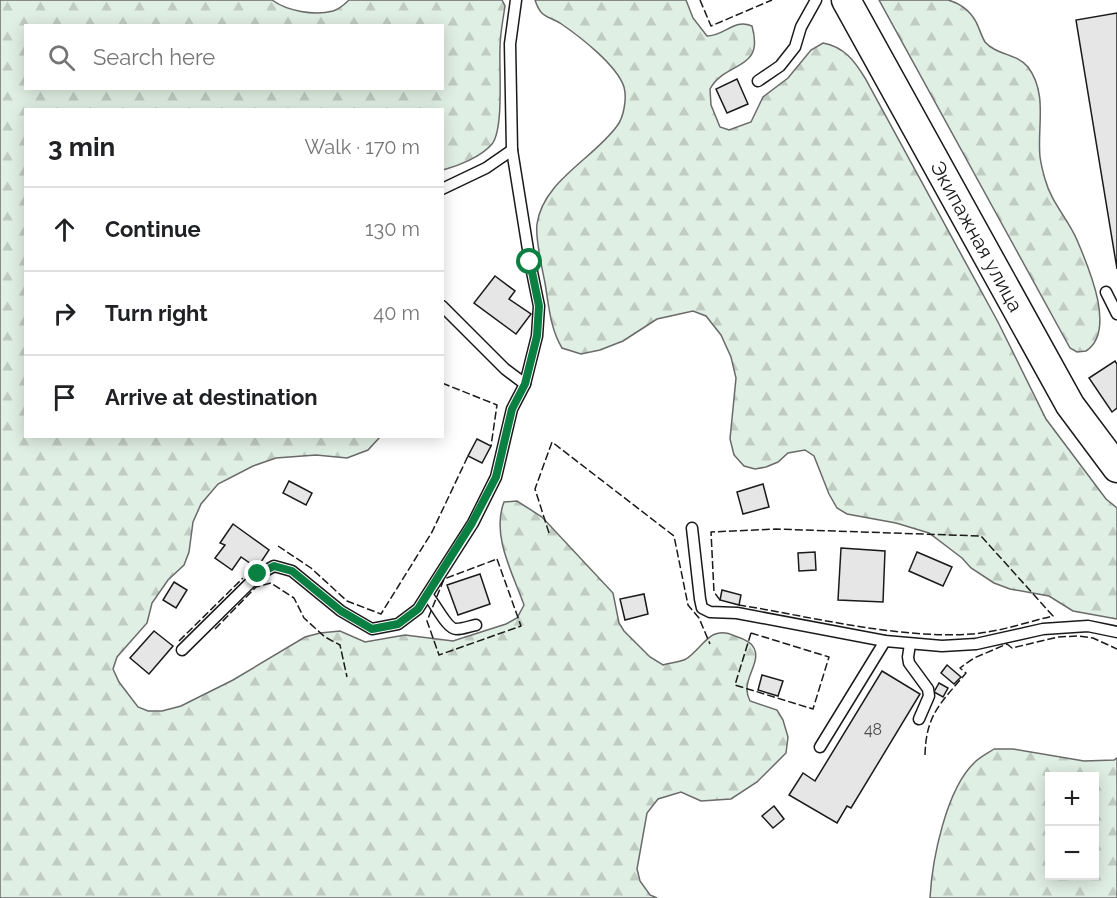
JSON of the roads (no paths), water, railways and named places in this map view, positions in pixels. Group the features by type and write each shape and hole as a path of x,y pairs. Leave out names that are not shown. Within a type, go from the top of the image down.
{"main road":[{"name":"Экипажная улица","path":"846,0 1070,405 1110,455"}],"lane":[{"path":"182,650 258,574 274,566 292,571 341,611 372,629 398,624 418,609 428,596 445,564 472,523 496,477 512,409 525,384 537,336 539,306 512,150 510,45 516,0"},
{"path":"758,81 780,66 795,47 801,27 816,0"},
{"path":"444,188 486,168 512,150"},
{"path":"1106,292 1117,314"},
{"path":"444,308 505,369 525,384"},
{"path":"692,528 702,608 710,612 737,613 885,641 942,646 976,644 1043,628 1088,626 1117,632"},
{"path":"428,596 450,627 455,629 476,625"},
{"path":"820,747 885,641"},
{"path":"910,644 909,663 928,688 929,696 919,719"}]}
